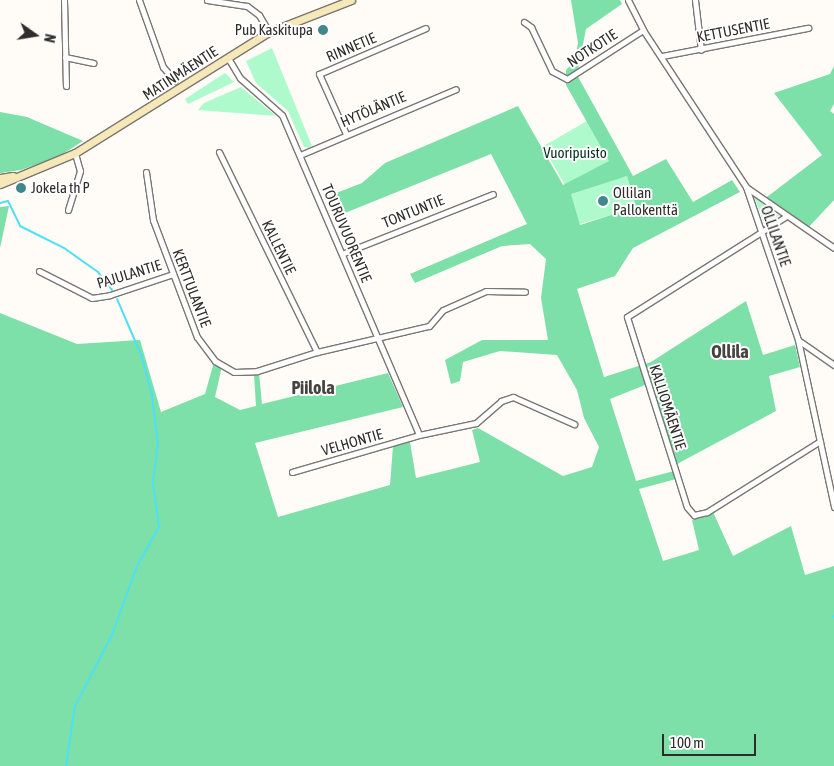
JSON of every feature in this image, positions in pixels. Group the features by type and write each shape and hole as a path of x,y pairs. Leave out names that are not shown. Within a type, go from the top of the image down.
{"main road":[{"name":"MATINMÄENTIE","path":"0,184 75,153 269,32 351,0"},
{"name":"MATINMÄENTIE","path":"0,178 26,174"}],"street":[{"path":"64,0 66,86"},
{"path":"139,0 163,68 175,81"},
{"path":"208,0 247,6 259,15 269,32"},
{"name":"OLLILANTIE","path":"628,0 643,30 662,56 746,187 798,340 834,508"},
{"path":"695,0 701,50"},
{"name":"NOTKOTIE","path":"524,22 530,27 552,71 567,79 643,30"},
{"name":"RINNETIE","path":"346,134 319,74 426,28"},
{"name":"KETTUSENTIE","path":"662,56 808,28"},
{"path":"65,57 93,63"},
{"name":"TOURUVUORENTIE","path":"228,58 240,78 282,115 344,253 376,337 419,435"},
{"name":"HYTÖLÄNTIE","path":"300,155 456,89"},
{"name":"KALLENTIE","path":"219,152 317,352"},
{"path":"68,210 80,171 75,153"},
{"name":"KERTTULANTIE","path":"146,172 153,220 197,337 215,361 234,372 257,371 317,352 429,326 443,310 486,291 525,292"},
{"path":"746,187 785,217 834,248"},
{"name":"TONTUNTIE","path":"344,253 493,194"},
{"path":"762,230 785,217"},
{"name":"KALLIOMÄENTIE","path":"762,230 627,317 687,507 694,515 707,512 820,441"},
{"name":"PAJULANTIE","path":"39,271 92,298 110,295 173,274"},
{"path":"798,340 834,365"},
{"name":"VELHONTIE","path":"292,472 419,435 476,423 501,401 513,397 574,424"}],"green space":[{"path":"571,0 620,0 622,4 586,29 577,75 633,176 666,159 693,202 732,180 740,192 633,248 615,276 577,289 604,377 651,362 746,301 763,355 795,345 800,367 769,376 776,411 677,464 650,383 610,399 636,481 674,471 676,479 639,489 663,561 699,550 692,520 713,512 733,556 791,526 805,575 834,566 834,766 0,766 0,313 77,344 140,340 161,412 205,394 214,362 222,366 215,397 240,410 256,406 254,374 259,373 262,404 388,373 403,407 255,443 278,517 390,485 393,446 410,442 416,478 480,462 472,430 478,428 563,476 592,467 599,447 584,418 577,390 557,355 500,351 463,362 460,381 451,384 445,360 482,340 548,340 541,298 546,259 530,244 502,246 415,283 410,274 527,224 491,154 335,217 326,197 362,183 385,163 518,106 563,185 609,161 566,85 566,70 574,62 578,43","holes":["627,176 636,207 580,225 571,194"]},
{"path":"272,48 312,146 309,148 304,147 288,111 256,83 246,61"},
{"path":"834,66 834,104 830,111 834,114 834,200 806,230 763,200 822,155 774,93 830,74"},
{"path":"225,73 234,82 188,104 185,99"},
{"path":"241,87 276,116 198,110 204,103"},
{"path":"0,112 27,117 83,141 58,157 21,170 0,173"},
{"name":"Vuoripuisto","path":"587,121 610,161 566,186 543,147"},
{"name":"Ollilan Pallokenttä","path":"627,176 636,208 579,224 570,192"},
{"path":"754,197 779,216 764,222"},
{"path":"9,206 0,248 0,207"}],"waterway":[{"path":"0,203 8,201 20,226 64,248 98,272 112,290"},
{"path":"66,766 75,706 112,635 138,564 159,527 153,483 158,445 152,395 142,357 117,299"}],"place":[{"name":"Pub Kaskitupa","path":"323,30"},
{"name":"Jokela th P","path":"21,188"},
{"name":"Ollilan Pallokenttä","path":"603,201"}],"district":[{"name":"Ollila","path":"730,352"},
{"name":"Piilola","path":"313,388"}]}
